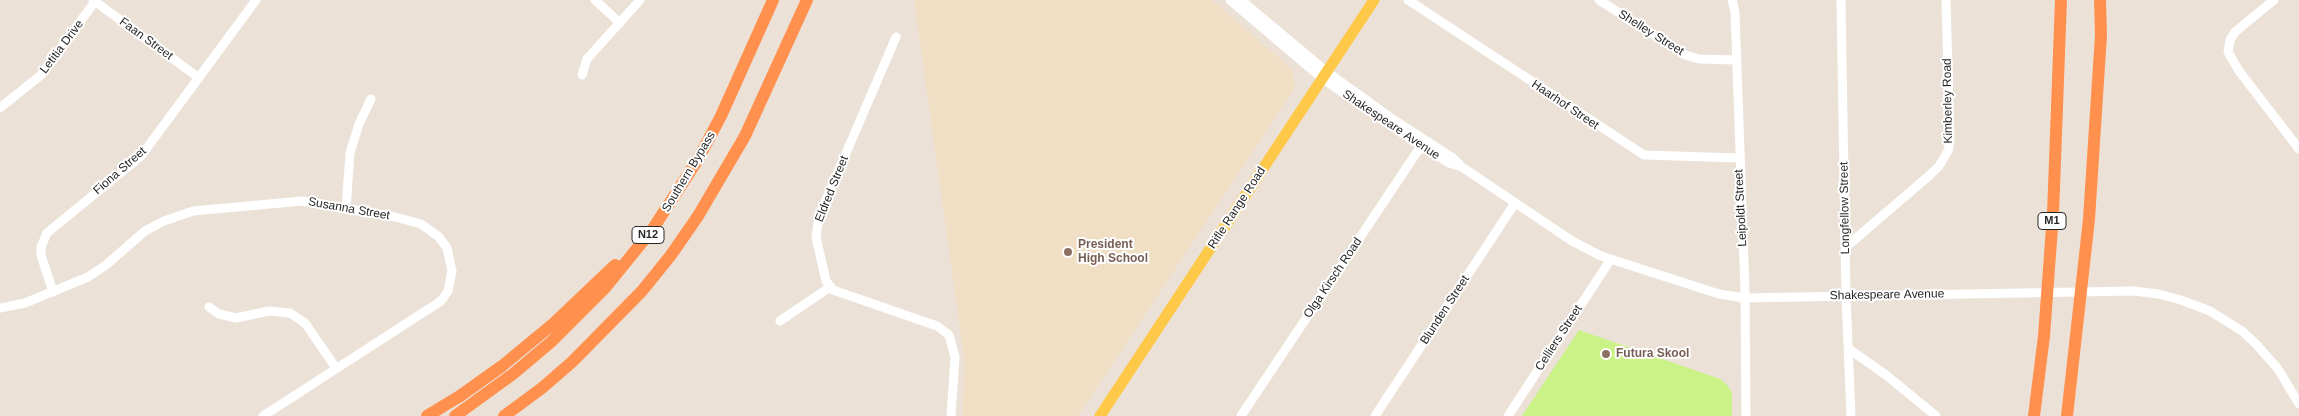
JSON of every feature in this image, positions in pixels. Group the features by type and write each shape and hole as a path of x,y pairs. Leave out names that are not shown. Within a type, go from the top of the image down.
{"highway":[{"name":"Southern Bypass","path":"455,416 513,374 558,336 605,288 652,230 697,161 713,131 773,0"},
{"name":"N12","path":"504,416 542,388 572,362 642,291 671,255 698,216 745,136 807,0"},
{"name":"M1","path":"2034,416 2044,336 2052,224 2061,26 2060,0"},
{"path":"2100,0 2101,35"},
{"path":"2067,416 2089,219 2105,0"},
{"path":"427,416 467,391 534,340 652,230"}],"main road":[{"name":"Rifle Range Road","path":"1100,416 1374,0"}],"street":[{"name":"Fiona Street","path":"53,292 41,255 41,247 47,233 141,156 256,0"},
{"path":"595,0 620,23"},
{"path":"582,75 588,58 640,0"},
{"path":"1230,0 1325,76"},
{"path":"1241,0 1325,76"},
{"name":"Haarhof Street","path":"1408,0 1644,155 1739,158"},
{"name":"Shelley Street","path":"1599,0 1685,55 1699,59 1736,60"},
{"name":"Leipoldt Street","path":"1732,0 1735,12 1746,416"},
{"name":"Longfellow Street","path":"1841,0 1846,296 1850,349 1851,416"},
{"name":"Kimberley Road","path":"1846,247 1931,174 1939,166 1948,151 1946,0"},
{"path":"2274,0 2235,32 2230,40 2228,52 2239,71 2299,149"},
{"name":"Faan Street","path":"95,1 199,78"},
{"name":"Letitia Drive","path":"0,108 41,75 95,1"},
{"name":"Eldred Street","path":"830,287 824,275 816,237 817,223 896,37"},
{"name":"Shakespeare Avenue","path":"1325,76 1449,163 1462,167 1579,245 1611,260 1719,294 1744,298 2008,292 2134,291 2158,294 2210,311 2235,326 2258,345 2273,363 2284,377 2299,404"},
{"path":"346,209 350,153 359,124 371,99"},
{"name":"Olga Kirsch Road","path":"1241,416 1423,143"},
{"name":"Susanna Street","path":"0,308 24,303 53,292 97,271 154,226 193,211 292,201 395,217 427,228 444,242 452,271 448,290 435,307 263,416"},
{"name":"Blunden Street","path":"1375,416 1515,203"},
{"name":"Celliers Street","path":"1508,416 1611,260"},
{"path":"780,321 830,287 848,296 937,326 949,335 954,357 951,416"},
{"path":"208,307 219,314 236,318 269,311 290,313 305,324 336,368"},
{"path":"1850,349 1886,375 1936,416"}],"shaded area":[{"name":"President High School","path":"914,0 1212,0 1293,70 1295,88 1078,416 962,416 965,365"}],"green space":[{"name":"Futura Skool","path":"1579,330 1720,379 1732,392 1732,416 1522,416"}],"place":[{"name":"President High School","path":"1068,252"},
{"name":"Futura Skool","path":"1606,354"}]}
